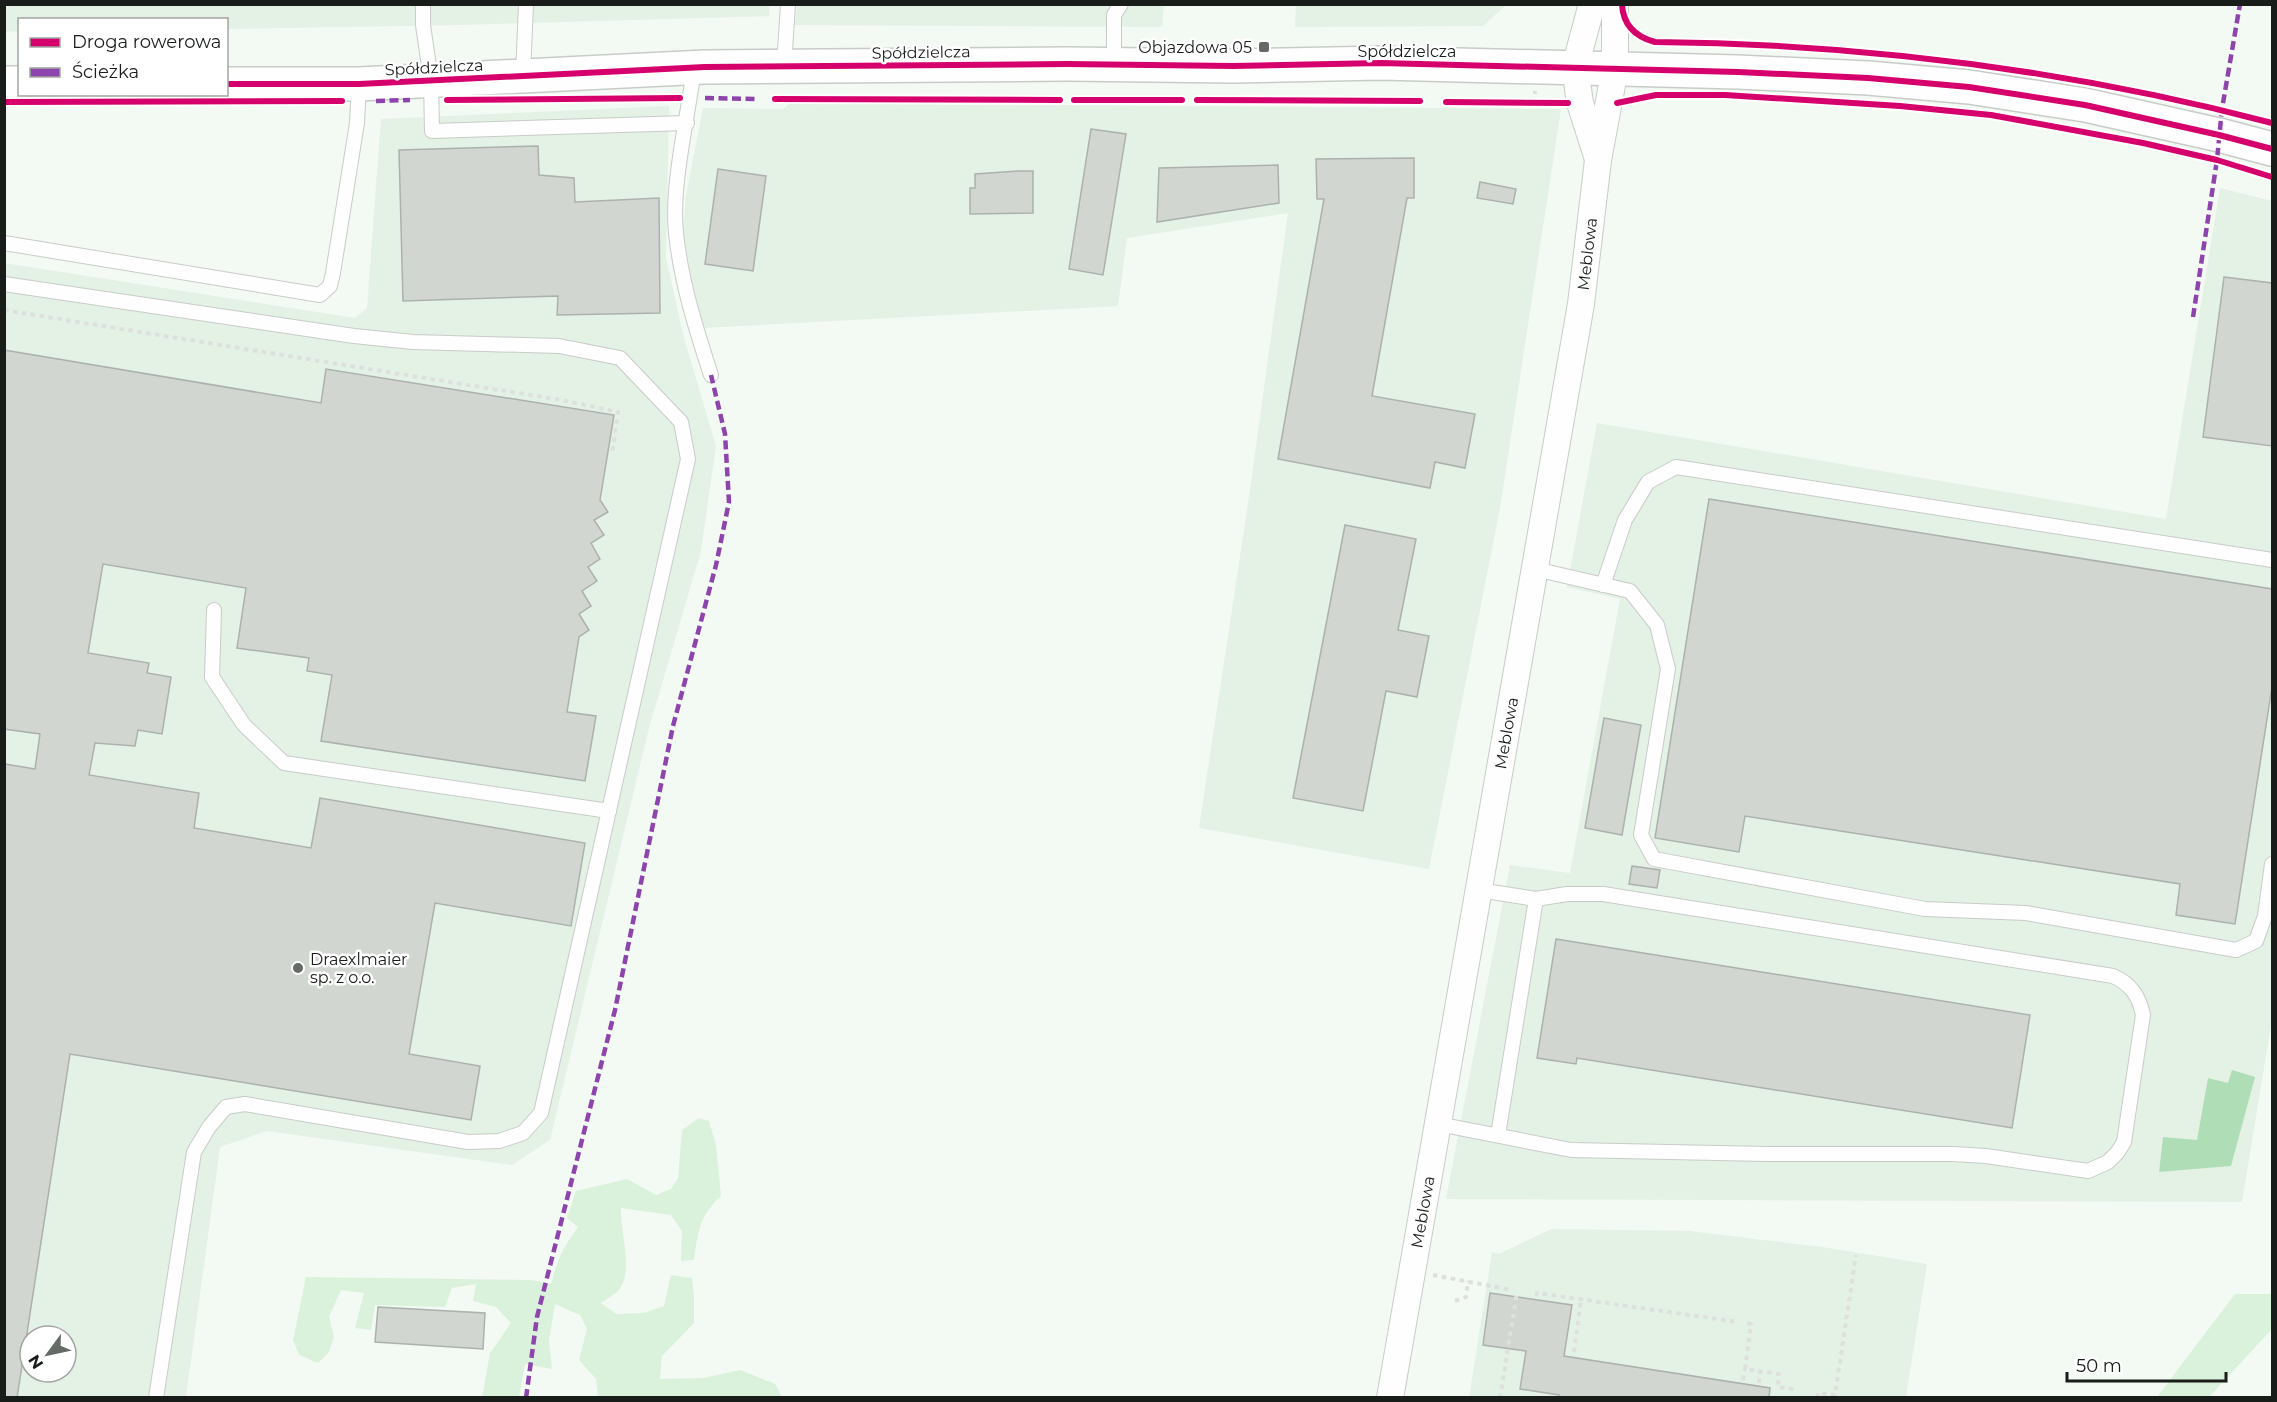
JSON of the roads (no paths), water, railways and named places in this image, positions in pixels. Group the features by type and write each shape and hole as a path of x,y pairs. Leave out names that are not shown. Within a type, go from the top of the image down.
{"street":[{"path":"1592,4 1575,67 1580,103 1598,160"},
{"path":"1615,4 1616,69"},
{"name":"Spółdzielcza","path":"228,84 359,84 694,67 784,66 1114,64 1233,66 1381,63 1738,72 1868,78 1969,87 2085,105 2272,149"},
{"name":"Meblowa","path":"1390,1398 1581,304 1598,160 1616,69"}],"lane":[{"path":"423,4 423,25 431,80 432,131 687,123"},
{"path":"523,76 526,4"},
{"path":"784,66 788,4"},
{"path":"1114,64 1114,15 1121,4"},
{"path":"694,67 677,188 676,232 690,311 711,375"},
{"path":"4,243 320,295 330,286 333,273 357,123 359,84"},
{"path":"4,284 354,336 413,342 559,345 620,358 681,422 688,459 541,1113 523,1133 499,1141 468,1142 245,1104 226,1107 209,1126 194,1152 156,1398"},
{"path":"1603,585 1625,520 1648,482 1676,466 2272,560"},
{"path":"1534,569 1630,591 1657,625 1668,669 1641,835 1654,859 1925,909 2026,913 2236,950 2256,941 2265,916 2272,864"},
{"path":"214,610 212,677 244,725 284,763 609,811"},
{"path":"1438,1124 1571,1150 1953,1154 1986,1156 2088,1171 2108,1162 2124,1142 2143,1015 2141,1004 2126,981 2113,976 1603,894 1567,894 1536,899 1479,890"},
{"path":"1498,1135 1536,899"}],"place":[{"name":"Objazdowa 05","path":"1264,47"},
{"name":"Draexlmaier sp. z o.o.","path":"298,968"}]}
